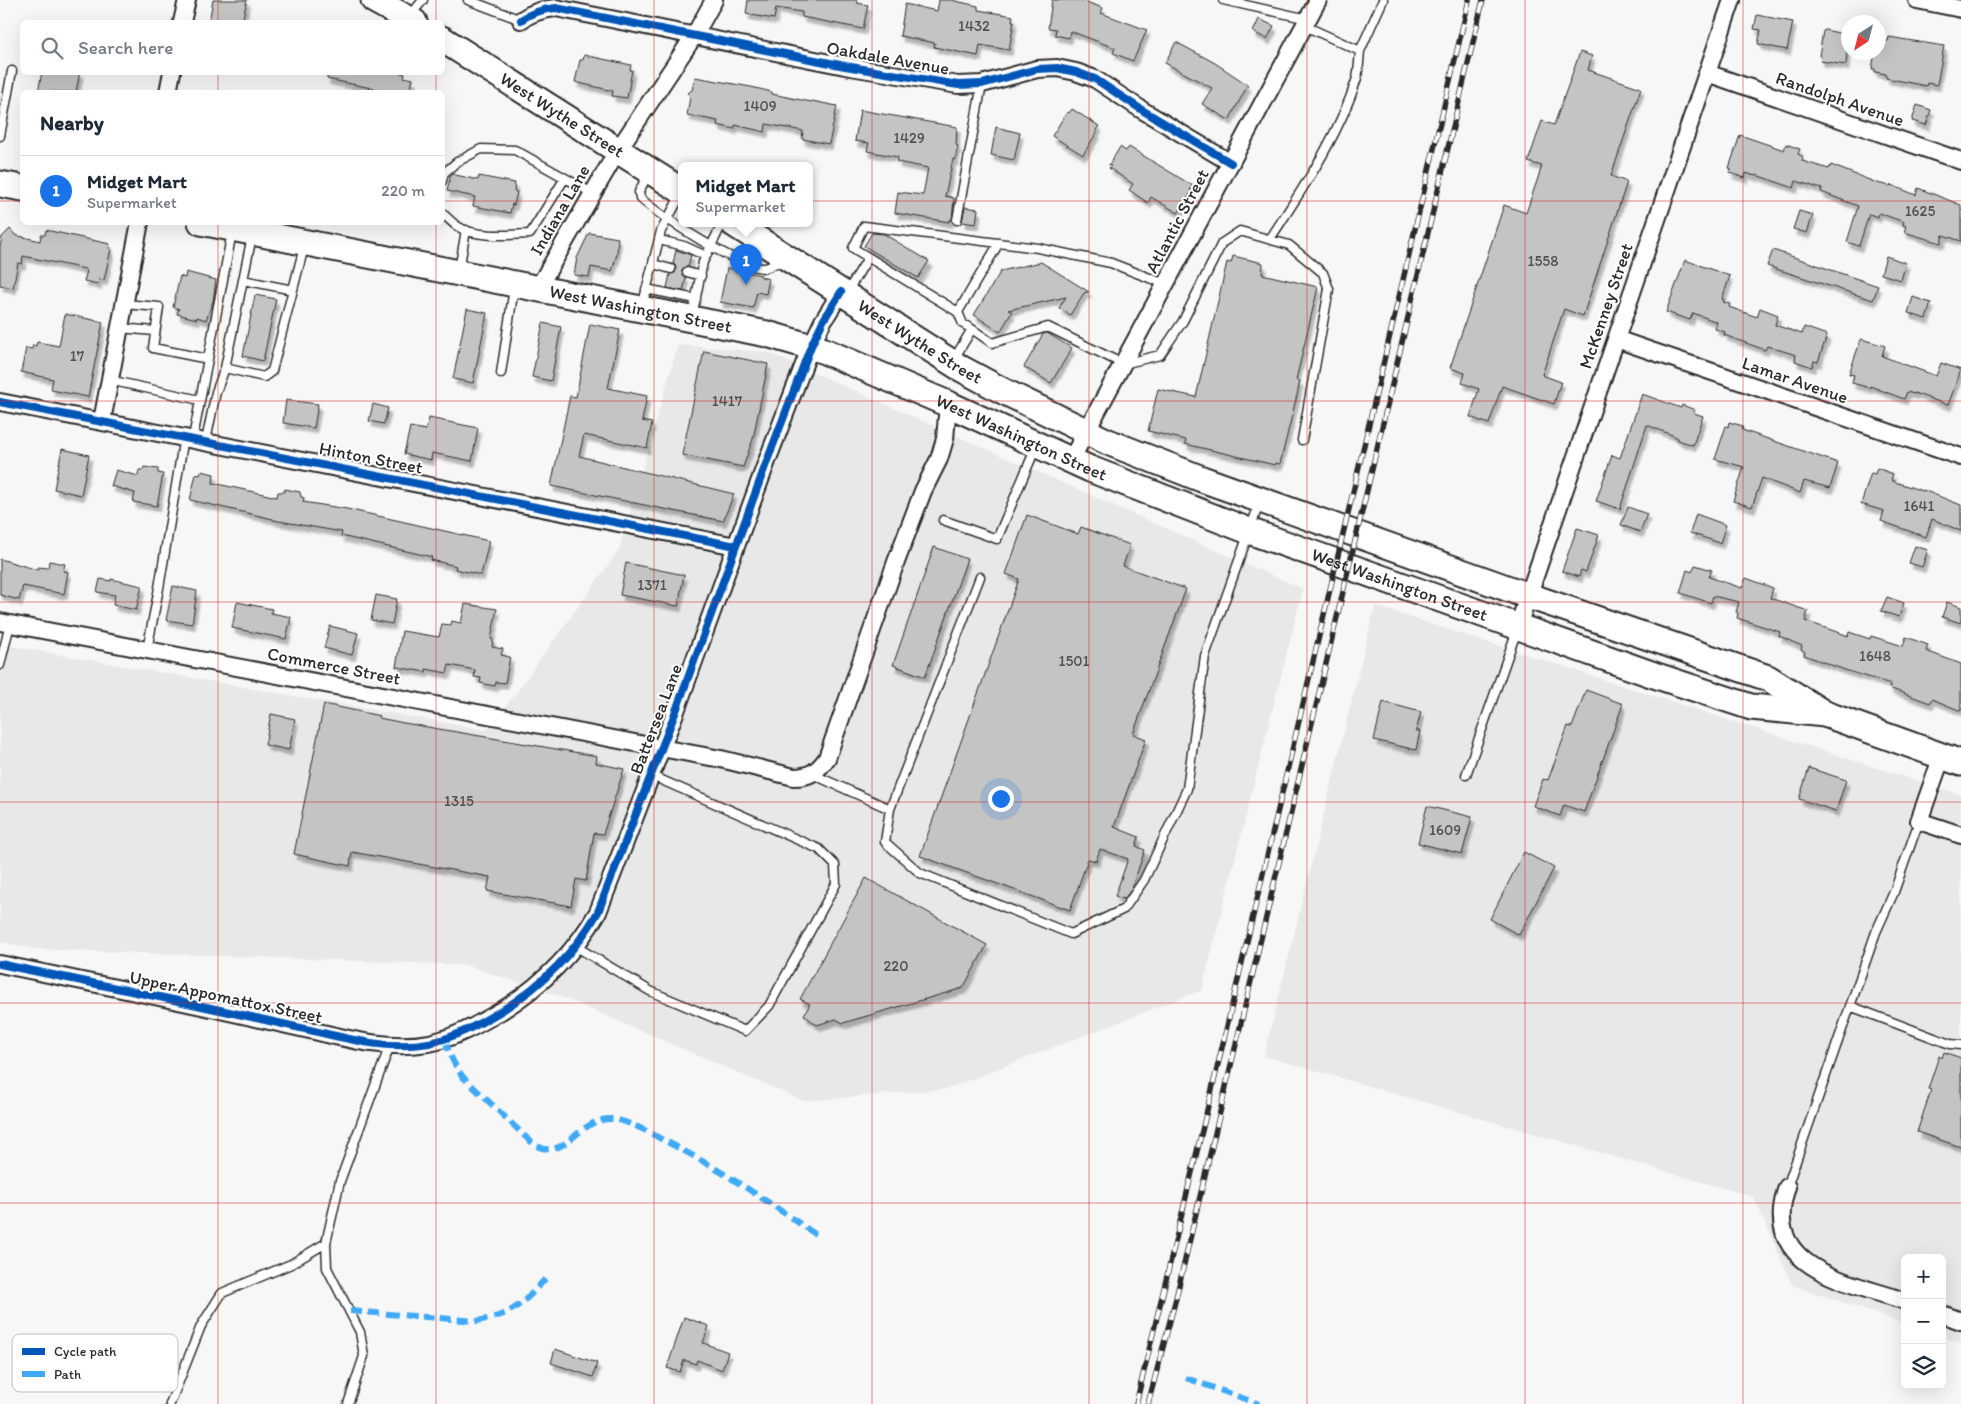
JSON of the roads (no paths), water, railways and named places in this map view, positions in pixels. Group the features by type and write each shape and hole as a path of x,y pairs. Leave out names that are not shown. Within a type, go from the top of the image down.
{"main road":[{"path":"374,0 415,14"},
{"name":"West Wythe Street","path":"445,41 678,189"},
{"path":"0,184 20,188"},
{"name":"West Washington Street","path":"217,225 526,286 644,299 694,309 768,334 811,346 948,404 1071,460 1249,531 1654,675 1751,707 1824,714"},
{"name":"West Wythe Street","path":"739,227 952,362 1003,391 1087,432"},
{"name":"West Washington Street","path":"1087,432 1202,479 1529,596 1768,678 1824,714 1951,759"}],"street":[{"path":"182,20 187,0"},
{"name":"Indiana Lane","path":"526,286 592,193 618,150 694,36 714,0"},
{"name":"Atlantic Street","path":"1071,460 1318,0"},
{"name":"McKenney Street","path":"1518,626 1732,0"},
{"path":"1917,0 1961,9"},
{"name":"Oakdale Avenue","path":"521,20 543,9 556,8 845,66 958,85 982,84 1037,69 1057,68 1095,79 1142,110 1231,163"},
{"name":"Randolph Avenue","path":"1707,73 1961,161"},
{"path":"168,90 171,75"},
{"path":"102,421 139,225"},
{"name":"Battersea Lane","path":"445,1039 511,1006 538,985 585,934 598,912 811,346 823,320 844,294"},
{"name":"Lamar Avenue","path":"1616,339 1961,457"},
{"name":"Hinton Street","path":"0,402 736,546"},
{"path":"812,774 821,767 827,758 903,544 923,491 939,459 945,439 948,404"},
{"name":"Commerce Street","path":"5,623 661,748 794,777 812,774"},
{"path":"1951,759 1919,821 1961,835"},
{"name":"Upper Appomattox Street","path":"0,964 184,1002 356,1041 390,1045 429,1043 445,1039"},
{"path":"1787,1187 1782,1202 1782,1218 1786,1236 1795,1253 1809,1266 1825,1274 1901,1300"},
{"path":"1946,1315 1961,1321"}],"lane":[{"path":"468,0 521,20"},
{"path":"1223,0 1306,22 1360,51"},
{"path":"1270,239 1315,170 1342,118 1357,76 1360,51 1383,0"},
{"path":"0,136 12,71"},
{"path":"957,220 982,84"},
{"path":"445,172 457,162 480,149 515,150 592,193"},
{"path":"650,170 640,192 640,198 654,211 678,224"},
{"path":"445,216 457,227 466,230 501,236 530,234 565,178"},
{"path":"644,299 659,240 678,199"},
{"path":"1165,284 1112,263 1038,248 864,226 853,248 958,312 963,324 992,343 1048,327 1123,364 1160,355 1183,321 1222,244 1240,231 1289,244 1323,273 1329,289 1302,440"},
{"path":"682,227 733,259 755,267 766,268 786,257"},
{"path":"694,309 706,256 720,227"},
{"path":"194,439 225,368 243,280 243,230"},
{"path":"147,650 159,588 194,439 208,359 243,230"},
{"path":"459,272 466,230"},
{"path":"659,240 684,246 706,256"},
{"path":"225,368 264,377 272,371 306,242"},
{"path":"958,312 999,243"},
{"path":"844,294 868,258"},
{"path":"652,264 671,269"},
{"path":"687,272 701,276"},
{"path":"243,280 293,290"},
{"path":"502,373 526,286"},
{"path":"124,304 159,307 153,348 208,359"},
{"path":"119,328 156,331"},
{"path":"952,362 972,329"},
{"path":"109,380 200,400"},
{"path":"943,520 997,539 1037,445"},
{"path":"980,578 890,809 886,842 920,873 1071,934 1124,909 1144,880 1187,789 1205,656 1261,500"},
{"path":"0,665 5,623"},
{"path":"1466,775 1518,626"},
{"path":"812,774 890,809"},
{"path":"575,946 650,991 745,1031 769,1006 836,884 835,865 819,849 650,776"},
{"path":"1787,1187 1850,1006 1919,821"},
{"path":"1850,1006 1950,1044 1961,1045"},
{"path":"348,1404 364,1356 360,1332 327,1268 326,1243 340,1181 390,1045"},
{"path":"178,1384 201,1326 222,1293 291,1264 326,1243"},
{"path":"170,1404 175,1392"}],"railway":[{"path":"1136,1404 1469,0"},
{"path":"1148,1404 1176,1298 1483,0"}],"place":[{"name":"Midget Mart","path":"746,285"}]}
